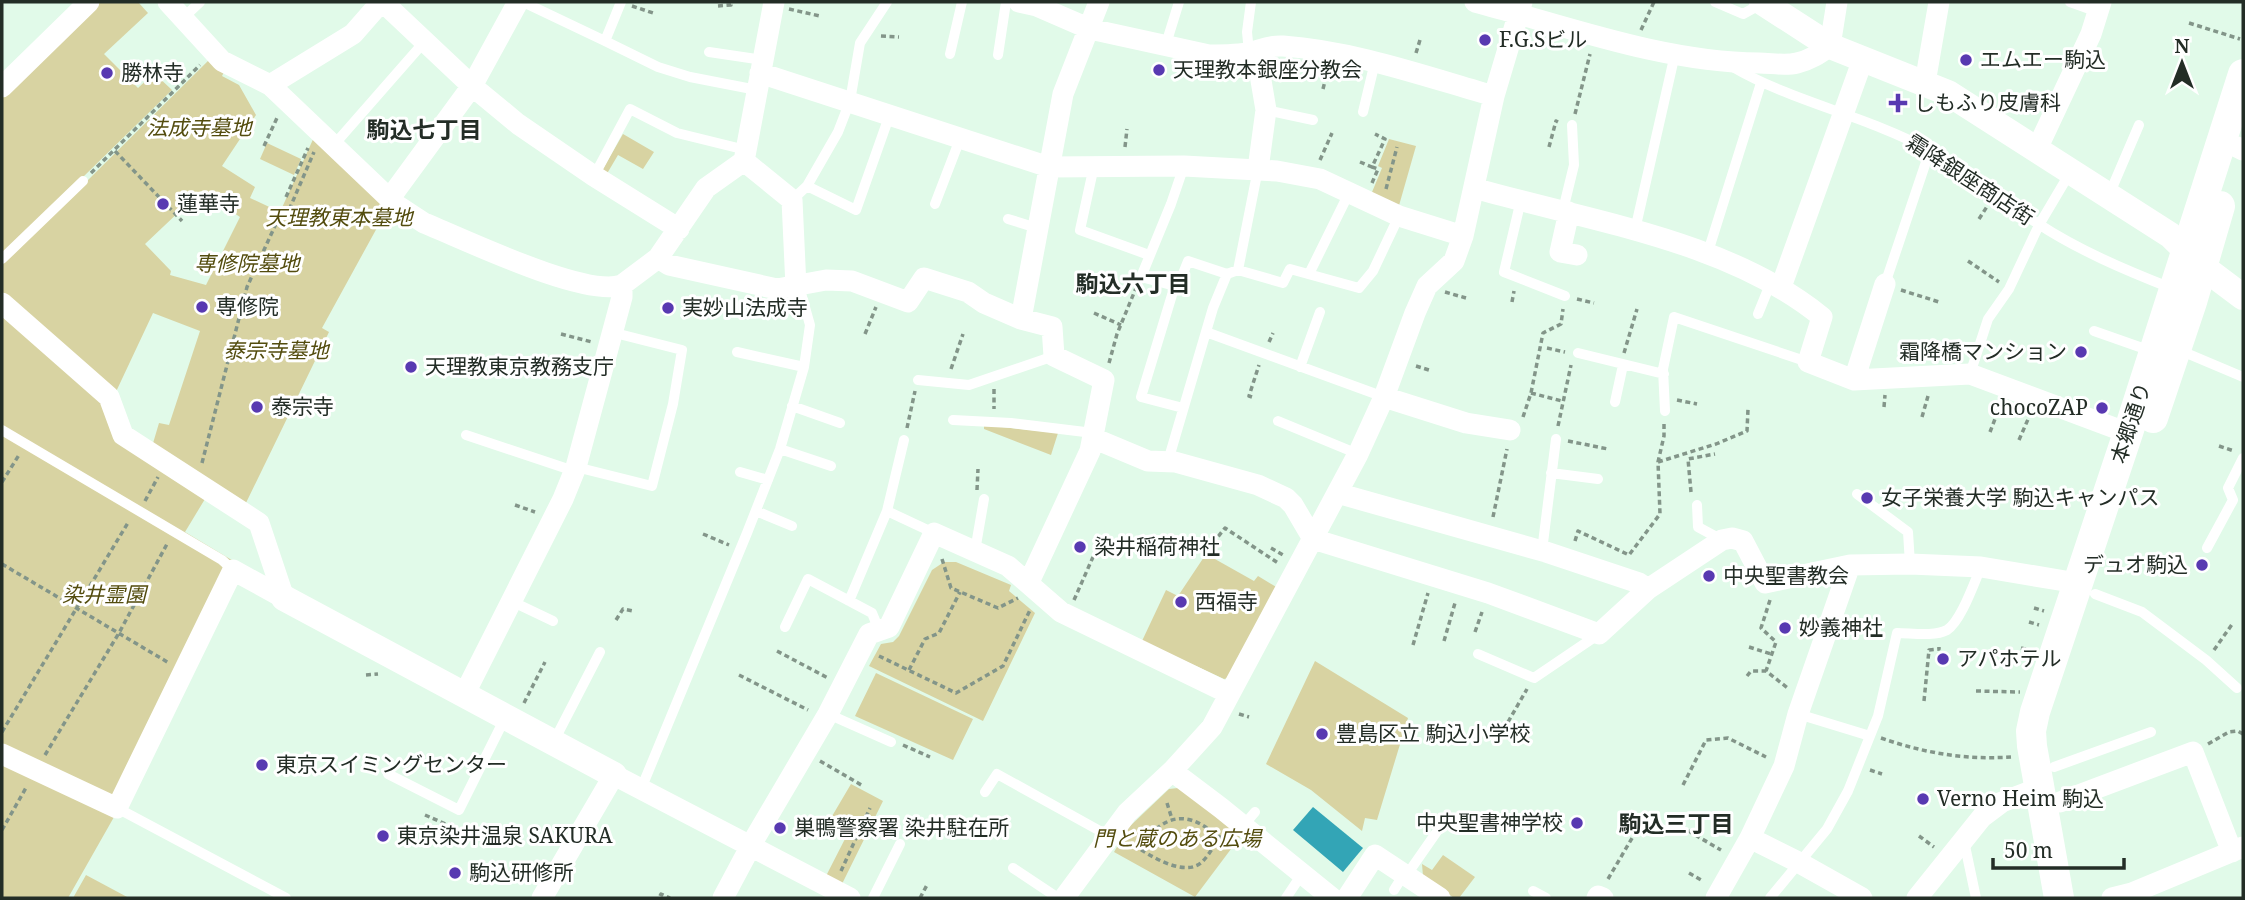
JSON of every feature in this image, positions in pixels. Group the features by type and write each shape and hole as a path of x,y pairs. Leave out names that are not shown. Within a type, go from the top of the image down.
{"main road":[{"name":"本郷通り","path":"2086,589 2194,258 2243,74"},
{"name":"本郷通り","path":"2059,898 2051,785 2051,725 2128,433 2165,350 2173,289 2194,258 2241,143"},
{"name":"本郷通り","path":"2051,785 2078,898"}],"street":[{"path":"2,87 89,2"},
{"path":"167,2 222,61 270,85 322,140 394,204 424,223 564,279 614,288 622,285 657,258 706,188 745,155 774,4"},
{"path":"270,85 352,34 382,2 472,86 518,124 679,229"},
{"path":"390,198 472,86 520,2"},
{"path":"1019,2 1037,6 1090,29 1209,55 1253,52 1266,46 1283,46 1375,62 1494,96"},
{"path":"1021,319 1063,94 1099,2"},
{"path":"1475,2 1520,7 1594,35 1675,54 1725,63 1795,64 1815,57 1829,46 1836,2"},
{"path":"1925,83 1939,2"},
{"path":"1770,4 1829,46 1948,93 2170,235 2243,297"},
{"path":"1064,898 1127,813 1172,772 1212,727 1228,693 1292,590 1313,539 1358,454 1384,397 1427,286 1454,261 1463,236 1494,96 1520,7"},
{"path":"2037,149 2091,34 2100,7"},
{"path":"1253,52 1266,110 1258,169"},
{"path":"1776,285 1863,59"},
{"path":"760,74 1049,167 1184,166 1258,169 1312,178 1373,204 1463,236"},
{"path":"745,155 800,193 797,286"},
{"path":"1474,188 1635,230 1707,255 1776,285 1822,317 1808,362 1854,380 1970,374 2128,433"},
{"path":"1566,211 1560,252 1577,256"},
{"path":"657,258 669,264 777,289 825,280 852,281 908,302 924,278 968,292 984,303 1021,319 1052,327 1054,356 1104,380 1090,451 1032,591"},
{"path":"1854,380 1885,284"},
{"path":"465,693 563,499 575,469 622,297 622,285"},
{"path":"2,303 109,397 123,435 260,523 284,598"},
{"path":"1384,397 1466,423 1510,430"},
{"path":"1093,438 1148,461 1168,461 1258,485 1286,498 1313,539 1461,584 1599,634 1648,589 1722,540 1732,538 1743,541 1764,581 1850,565 1910,564 1981,567 2086,589"},
{"path":"1337,492 1542,551 1639,583 1648,589"},
{"path":"723,898 750,846 827,716 869,634 889,627 934,533 1008,566 1032,591 1068,615 1228,693"},
{"path":"1716,898 1750,838 1784,766 1798,714 1850,565"},
{"path":"2,754 117,808 233,570 641,789 698,811 750,846 841,894"},
{"path":"1917,898 1982,817 2002,802 2051,785 2193,752 2237,850 2132,893 2112,898"},
{"path":"1172,772 1241,822 1332,898"},
{"path":"542,898 614,775"},
{"path":"1750,838 1798,862 1854,896"},
{"path":"1347,898 1375,855 1397,887 1440,898"}],"lane":[{"path":"183,18 200,2"},
{"path":"520,2 658,67 690,77 760,74"},
{"path":"604,41 621,2"},
{"path":"887,2 860,43 850,101 838,132 800,193 856,210 890,114"},
{"path":"950,54 962,2"},
{"path":"998,55 1006,2"},
{"path":"1166,44 1179,2"},
{"path":"1251,2 1247,32 1253,52"},
{"path":"1715,2 1743,14 1770,4"},
{"path":"2070,2 2100,7"},
{"path":"322,140 425,41"},
{"path":"709,52 760,74"},
{"path":"1635,230 1675,54"},
{"path":"1363,112 1375,62"},
{"name":"霜降銀座商店街","path":"1725,63 1761,83 1894,132 1930,150 2039,225 2108,262 2173,289"},
{"path":"1707,255 1761,83"},
{"path":"594,176 630,109 677,133 745,155"},
{"path":"1266,110 1313,121"},
{"path":"1566,211 1574,165 1572,125"},
{"path":"2109,195 2138,125"},
{"path":"935,204 960,139"},
{"path":"1885,284 1930,150"},
{"path":"1094,166 1080,230 1149,255"},
{"path":"1174,290 1141,276 1184,166"},
{"path":"1168,461 1206,332 1233,272 1258,169"},
{"path":"1970,374 1988,319 2010,289 2039,225 2071,171"},
{"path":"2,258 83,181"},
{"path":"1521,200 1504,272 1565,296"},
{"path":"1310,274 1373,204"},
{"path":"1183,408 1141,397 1174,290 1188,261 1283,283 1290,269 1359,288 1373,271 1373,204"},
{"path":"1008,219 1037,228"},
{"path":"1758,314 1776,285"},
{"path":"641,789 741,550 780,449 804,367 810,325 797,286"},
{"path":"1300,367 1321,312"},
{"path":"1665,411 1663,369 1674,317 1808,362"},
{"path":"2094,331 2165,350 2243,377"},
{"path":"1206,332 1384,397"},
{"path":"466,435 575,469 652,486 673,404 682,350 610,340"},
{"path":"737,352 804,367"},
{"path":"1578,353 1664,374"},
{"path":"918,380 969,385 1054,356"},
{"path":"1615,402 1622,365"},
{"path":"792,406 840,423"},
{"path":"953,420 1085,432 1093,438"},
{"path":"1278,421 1358,454"},
{"path":"2,430 222,560 233,570"},
{"path":"1542,551 1556,439"},
{"path":"849,601 887,511 904,440"},
{"path":"780,449 831,466"},
{"path":"2207,548 2233,500 2228,488 2243,458"},
{"path":"740,472 768,480"},
{"path":"1551,473 1598,479"},
{"path":"1857,494 1908,532 1910,564"},
{"path":"975,551 984,499"},
{"path":"1697,505 1698,527 1722,540"},
{"path":"756,511 792,527"},
{"path":"887,511 934,533"},
{"path":"1770,898 1827,829 1848,791 1878,716 1897,633 1939,632 1948,629 1965,605 1981,567"},
{"path":"785,627 808,579 872,612 879,630"},
{"path":"2086,589 2142,612 2206,660 2237,688"},
{"path":"512,601 552,621"},
{"path":"1478,653 1534,678 1599,634"},
{"path":"554,741 600,652"},
{"path":"1798,714 1871,735"},
{"path":"827,716 891,742"},
{"path":"388,774 459,810 511,718"},
{"path":"2051,785 2151,732"},
{"path":"985,792 997,774 1109,836"},
{"path":"117,808 286,898"},
{"path":"1397,887 1445,820"},
{"path":"1964,841 1976,898"},
{"path":"873,898 900,844"},
{"path":"1013,868 1058,898"},
{"path":"1286,898 1302,874"},
{"path":"1533,891 1546,898"}],"path":[{"path":"621,2 653,13"},
{"path":"718,6 731,5 732,2"},
{"path":"1634,45 1654,2"},
{"path":"774,4 820,16"},
{"path":"2189,23 2240,39"},
{"path":"1572,125 1594,35"},
{"path":"83,181 214,51"},
{"path":"264,146 286,101"},
{"path":"1312,178 1332,133"},
{"path":"1372,167 1385,139 1375,134"},
{"path":"286,197 322,140"},
{"path":"197,482 247,287 280,215 289,210 322,140"},
{"path":"1373,204 1397,147"},
{"path":"115,151 182,221"},
{"path":"1360,162 1378,169 1373,204"},
{"path":"1968,261 2010,289"},
{"path":"1104,380 1121,325 1141,276"},
{"path":"865,334 882,292"},
{"path":"1489,536 1510,430 1518,432 1531,393 1543,333 1561,324 1565,296"},
{"path":"1918,296 1939,302"},
{"path":"1622,365 1637,309"},
{"path":"1094,313 1121,325"},
{"path":"561,334 610,340"},
{"path":"946,384 963,334"},
{"path":"1547,348 1574,354 1556,439 1608,449"},
{"path":"1252,397 1249,396 1264,353"},
{"path":"904,440 918,380"},
{"path":"1990,432 2006,387"},
{"path":"994,388 995,422"},
{"path":"1531,393 1562,401"},
{"path":"1665,398 1697,404"},
{"path":"2020,440 2037,399"},
{"path":"1658,461 1747,431 1748,409"},
{"path":"1570,561 1578,531 1629,555 1660,514 1658,461 1664,436 1665,411"},
{"path":"2,482 26,444"},
{"path":"1697,505 1692,503 1688,459 1715,454 1699,449"},
{"path":"2,732 165,463"},
{"path":"1213,543 1225,528 1272,559"},
{"path":"2,830 119,633 174,531"},
{"path":"870,652 956,693 1003,666 1032,605 1032,591 998,608 951,588 934,533"},
{"path":"703,534 741,550"},
{"path":"1068,615 1093,557"},
{"path":"2,564 184,672"},
{"path":"1764,581 1771,601 1761,628 1776,642 1766,671"},
{"path":"1444,641 1461,584"},
{"path":"909,670 925,639 939,633 960,592"},
{"path":"1413,645 1425,603"},
{"path":"615,620 623,609 633,611"},
{"path":"2206,660 2233,623"},
{"path":"1749,647 1771,654"},
{"path":"1924,701 1929,650 1939,649"},
{"path":"777,652 843,685"},
{"path":"511,718 545,662"},
{"path":"1747,676 1751,671 1766,671 1791,690"},
{"path":"739,675 827,716"},
{"path":"1508,722 1526,691"},
{"path":"1976,691 2024,692"},
{"path":"2229,732 2238,731 2243,734"},
{"path":"1871,735 1936,754 1981,759 2016,756"},
{"path":"1683,785 1706,740 1728,738 1784,766"},
{"path":"891,742 897,742 930,757"},
{"path":"806,751 863,786"},
{"path":"1166,800 1172,819"},
{"path":"841,894 870,808"},
{"path":"1599,897 1645,816"},
{"path":"1666,818 1738,859"},
{"path":"1139,848 1161,824 1172,819 1189,819 1204,824 1219,838"},
{"path":"1134,845 1169,864 1188,868 1201,863 1219,838 1241,822"},
{"path":"1919,836 1939,850"},
{"path":"919,898 927,885"},
{"path":"660,897 661,894 670,898"}],"green space":[{"path":"98,2 138,2 148,13 104,54 138,88 154,73 172,90 82,178 86,182 213,56 226,68 222,76 239,85 256,115 222,166 255,187 250,198 280,212 315,135 389,206 322,328 329,332 244,507 151,450 159,423 169,425 200,331 153,313 114,396 2,297 2,95","holes":["201,191 240,217 206,285 170,275 171,271 145,244"]},
{"path":"623,134 654,152 643,169 618,155 605,177 600,174"},
{"path":"1389,139 1416,146 1398,209 1370,197 1382,168 1378,166"},
{"path":"267,143 301,159 294,175 260,159"},
{"name":"染井霊園","path":"2,308 103,397 118,437 208,494 185,532 235,562 114,799 2,749"},
{"path":"984,425 1058,433 1051,455 984,429"},
{"path":"1206,554 1254,581 1258,576 1278,588 1228,678 1224,679 1142,641 1166,590 1178,596"},
{"path":"944,562 956,562 1011,585 1009,591 1035,613 983,721 869,666 881,644 893,642 899,636 932,570"},
{"path":"1315,661 1408,718 1377,820 1365,818 1362,831 1311,790 1266,764"},
{"path":"876,673 973,719 953,760 855,716"},
{"path":"2,758 114,817 68,898 2,898"},
{"path":"851,784 883,801 842,884 826,876 848,833 828,823"},
{"name":"門と蔵のある広場","path":"1178,788 1243,833 1195,897 1114,852 1128,828 1169,789"},
{"path":"1443,855 1475,877 1459,898 1454,898 1423,876 1422,864 1432,870"},
{"path":"86,875 129,898 73,898"}],"water":[{"path":"1313,807 1363,848 1343,872 1293,830"}],"place":[{"name":"F.G.Sビル","path":"1485,40"},
{"name":"エムエー駒込","path":"1966,60"},
{"name":"天理教本銀座分教会","path":"1159,70"},
{"name":"勝林寺","path":"107,73"},
{"name":"しもふり皮膚科","path":"1898,103"},
{"name":"蓮華寺","path":"163,204"},
{"name":"専修院","path":"202,307"},
{"name":"実妙山法成寺","path":"668,308"},
{"name":"霜降橋マンション","path":"2081,352"},
{"name":"天理教東京教務支庁","path":"411,367"},
{"name":"泰宗寺","path":"257,407"},
{"name":"chocoZAP","path":"2102,408"},
{"name":"女子栄養大学 駒込キャンパス","path":"1867,498"},
{"name":"染井稲荷神社","path":"1080,547"},
{"name":"デュオ駒込","path":"2202,565"},
{"name":"中央聖書教会","path":"1709,576"},
{"name":"西福寺","path":"1181,602"},
{"name":"妙義神社","path":"1785,628"},
{"name":"アパホテル","path":"1943,659"},
{"name":"豊島区立 駒込小学校","path":"1322,734"},
{"name":"東京スイミングセンター","path":"262,765"},
{"name":"Verno Heim 駒込","path":"1923,799"},
{"name":"中央聖書神学校","path":"1577,823"},
{"name":"巣鴨警察署 染井駐在所","path":"780,828"},
{"name":"東京染井温泉 SAKURA","path":"383,836"},
{"name":"駒込研修所","path":"455,873"}],"district":[{"name":"駒込七丁目","path":"424,130"},
{"name":"駒込六丁目","path":"1133,284"},
{"name":"駒込三丁目","path":"1676,824"}],"park label":[{"name":"法成寺墓地","path":"199,128"},
{"name":"天理教東本墓地","path":"339,218"},
{"name":"専修院墓地","path":"247,264"},
{"name":"泰宗寺墓地","path":"276,351"}]}
